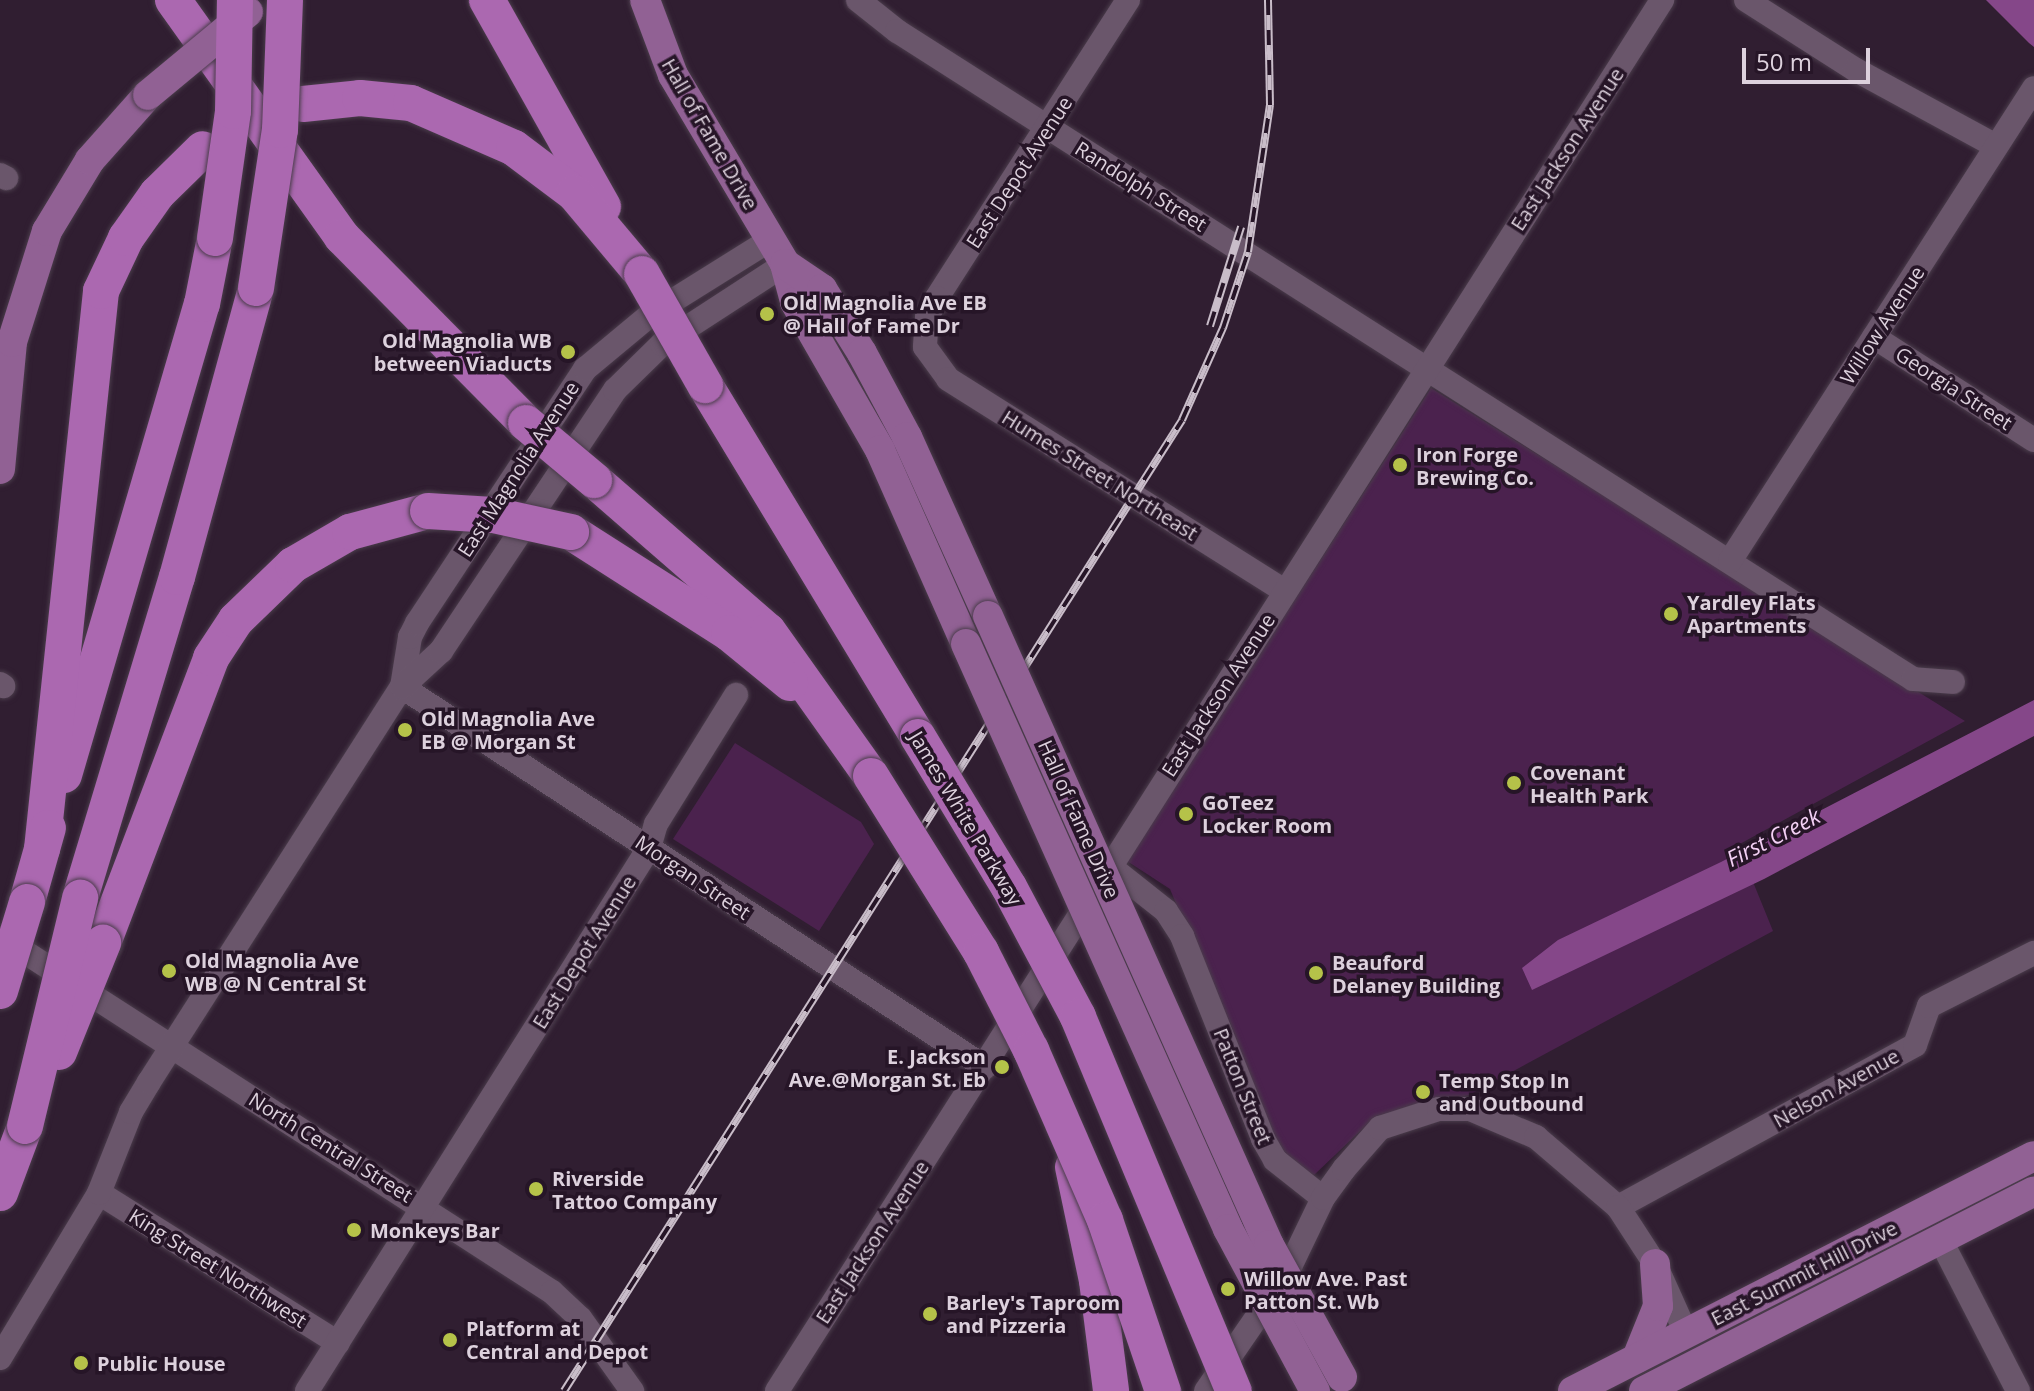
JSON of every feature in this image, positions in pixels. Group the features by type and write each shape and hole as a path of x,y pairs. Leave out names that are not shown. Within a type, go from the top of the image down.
{"highway":[{"path":"173,0 342,237 526,423 768,631 871,776 981,952 1066,1134 1137,1306 1163,1391"},
{"path":"25,1126 80,898 177,577 256,288 280,130 285,0"},
{"path":"487,0 642,274"},
{"path":"0,991 202,304 215,238 250,3"},
{"path":"42,849 101,291 126,238 157,194 203,149 250,122 303,104 360,98 411,103 514,148 574,193 642,274"},
{"name":"James White Parkway","path":"642,274 705,385 1009,887 1078,1017 1234,1391"},
{"path":"0,1193 25,1126 103,943 211,658 236,620 293,565 350,532 428,511 493,515 571,532 729,633 828,718"},
{"path":"1066,1134 1097,1281 1111,1391"}],"main road":[{"name":"Hall of Fame Drive","path":"645,0 673,75 778,252 795,302 880,450 1228,1229 1315,1391"},
{"path":"0,469 16,322 47,231 90,160 148,95 250,3"},
{"name":"Hall of Fame Drive","path":"778,252 822,289 862,353 907,437 1269,1245 1347,1384"},
{"name":"East Summit Hill Drive","path":"1573,1391 2034,1156"},
{"name":"East Summit Hill Drive","path":"1644,1391 2034,1191"},
{"path":"1926,1210 1940,1239"},
{"path":"1637,1358 1658,1306 1655,1264"},
{"path":"1686,1333 1701,1361"}],"street":[{"name":"Randolph Street","path":"858,0 1048,127 1913,679 1953,682"},
{"name":"East Depot Avenue","path":"925,347 925,325 937,298 1128,0"},
{"name":"East Jackson Avenue","path":"777,1391 985,1067 1108,865 1662,0"},
{"path":"1746,0 1856,70 1996,146"},
{"name":"Willow Avenue","path":"1730,561 2034,88"},
{"name":"East Magnolia Avenue","path":"402,687 410,637 417,623 585,369 650,315 778,252"},
{"name":"East Magnolia Avenue","path":"0,1358 99,1193 131,1112 402,687 441,651 615,390 662,344 778,252"},
{"name":"Georgia Street","path":"1874,337 2034,440"},
{"name":"Humes Street Northeast","path":"925,347 948,379 1285,591"},
{"name":"Morgan Street","path":"402,687 985,1067"},
{"name":"East Depot Avenue","path":"307,1391 649,848 656,824 736,695"},
{"name":"Patton Street","path":"1108,865 1166,911 1182,936 1263,1139 1275,1160 1323,1198"},
{"name":"North Central Street","path":"0,936 564,1300 632,1391"},
{"name":"Nelson Avenue","path":"1618,1207 1915,1045 1929,1006 2034,953"},
{"path":"1206,1391 1286,1275 1323,1198 1380,1128 1424,1112 1470,1109 1536,1137 1618,1207 1655,1264 1686,1333"},
{"name":"King Street Northwest","path":"99,1193 338,1343"},
{"path":"1940,1239 2018,1391"}],"shaded area":[{"name":"Covenant Health Park","path":"1431,388 1965,721 1738,845 1773,931 1469,1095 1375,1117 1314,1175 1284,1156 1270,1132 1170,889 1127,861"},
{"path":"735,743 861,822 874,844 819,931 673,839"}],"water":[{"path":"1986,0 2034,0 2034,47 2029,43"},
{"name":"First Creek","path":"2034,700 2034,736 1764,879 1532,990 1522,968 1558,940 1721,862"}],"railway":[{"path":"564,1391 1182,420 1223,328 1248,252 1270,105 1268,0"},
{"path":"1210,326 1241,227"}],"place":[{"name":"Old Magnolia Ave EB @ Hall of Fame Dr","path":"767,314"},
{"name":"Old Magnolia WB between Viaducts","path":"568,352"},
{"name":"Iron Forge Brewing Co.","path":"1400,465"},
{"name":"Yardley Flats Apartments","path":"1671,614"},
{"name":"Old Magnolia Ave EB @ Morgan St","path":"405,730"},
{"name":"Covenant Health Park","path":"1514,783"},
{"name":"GoTeez Locker Room","path":"1186,814"},
{"name":"Old Magnolia Ave WB @ N Central St","path":"169,971"},
{"name":"Beauford Delaney Building","path":"1316,973"},
{"name":"E. Jackson Ave.@Morgan St. Eb","path":"1002,1067"},
{"name":"Temp Stop In and Outbound","path":"1423,1092"},
{"name":"Riverside Tattoo Company","path":"536,1189"},
{"name":"Monkeys Bar","path":"354,1230"},
{"name":"Willow Ave. Past Patton St. Wb","path":"1228,1289"},
{"name":"Barley's Taproom and Pizzeria","path":"930,1314"},
{"name":"Platform at Central and Depot","path":"450,1340"},
{"name":"Public House","path":"81,1363"}]}
